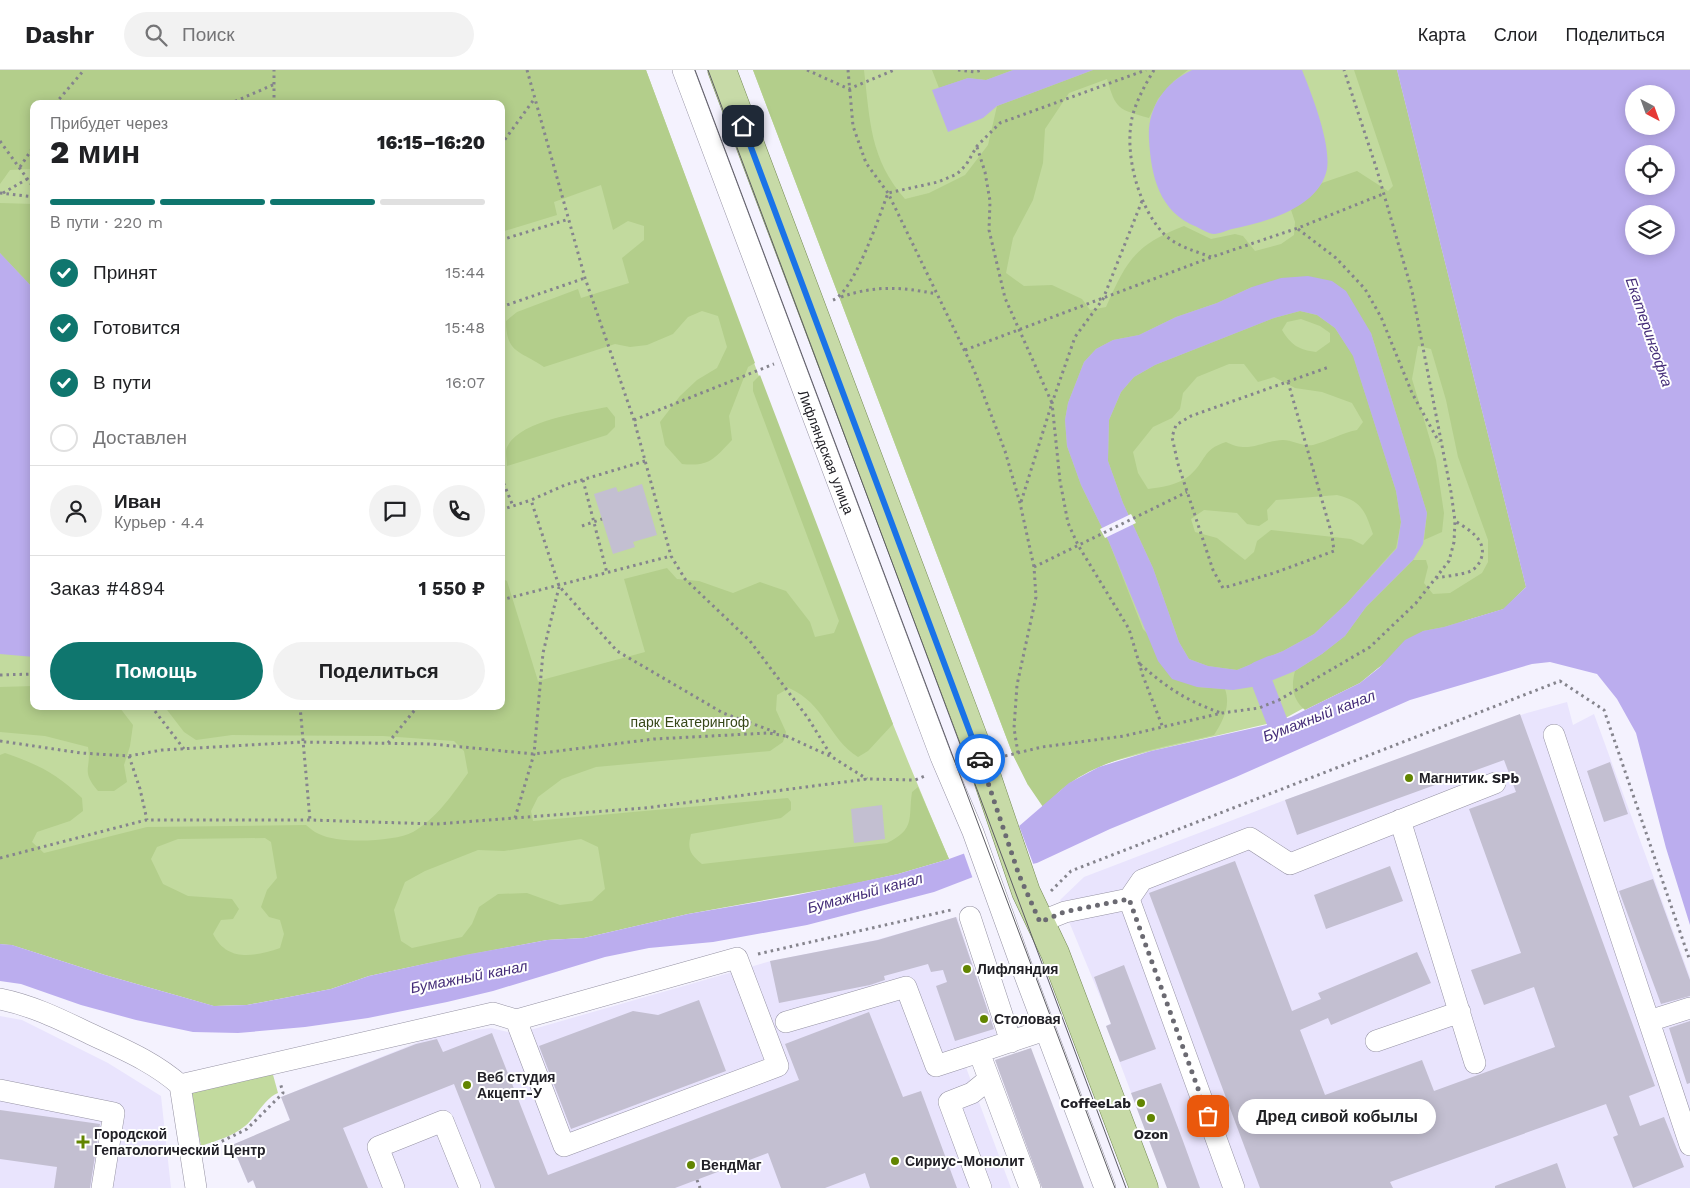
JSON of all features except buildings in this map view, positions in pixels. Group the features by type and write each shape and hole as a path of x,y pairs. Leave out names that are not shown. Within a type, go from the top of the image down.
{"main road":[{"path":"722,70 975,742 1000,822 1038,892 1040,922 1055,953 1144,1188"}],"street":[{"name":"Лифляндская улица","path":"683,70 941,757 973,832 1045,1030"},
{"path":"1554,736 1690,1145"},
{"path":"1040,922 1064,912 1129,899 1142,880 1250,838 1290,864 1495,783"},
{"path":"1400,820 1475,1063"},
{"path":"1129,899 1234,1188"},
{"path":"970,917 1011,1042"},
{"path":"180,1085 493,1013 516,1020 737,958 778,1066 564,1146 516,1020"},
{"path":"786,1022 906,987 936,1066 1045,1030 1105,1188"},
{"path":"0,999 49,1014 150,1062 180,1085 199,1186"},
{"path":"1649,1021 1690,1008"},
{"path":"1376,1041 1460,1012"},
{"path":"979,1052 1030,1188"},
{"path":"981,1188 949,1102 972,1093 989,1079"},
{"path":"0,1090 114,1114 102,1188"},
{"path":"394,1188 378,1146 444,1121 470,1188"}],"path":[{"path":"58,100 84,70"},
{"path":"274,70 274,100"},
{"path":"527,70 586,278 634,420 671,556 685,579 750,641 808,718 832,757"},
{"path":"807,70 849,89 894,70"},
{"path":"848,70 854,126 866,163 888,193 965,350 1005,451 1020,503 1034,567 1036,597 1016,702 1014,728 1018,753"},
{"path":"958,70 975,72 982,70"},
{"path":"888,193 938,182 957,174 966,165 977,146 1000,123 1146,70"},
{"path":"1154,70 1141,91 1132,120 1131,154 1135,180 1142,201 1153,220 1166,236 1182,247 1212,257"},
{"path":"996,758 1163,728 1222,713 1259,708 1279,700 1370,647 1416,603 1450,561 1454,542 1455,521 1432,386 1412,291 1344,70"},
{"path":"237,100 275,84"},
{"path":"505,141 536,98"},
{"path":"0,141 30,182"},
{"path":"977,146 985,172 990,201 989,230 994,260 1005,298 1052,403 1060,481 1068,522 1078,545 1129,629 1139,663 1163,728"},
{"path":"20,167 30,152"},
{"path":"2,193 28,179"},
{"path":"2,193 30,196"},
{"path":"840,298 852,281 888,193"},
{"path":"965,350 1212,257 1298,228 1383,194"},
{"path":"1020,503 1075,337 1102,299 1142,201"},
{"path":"505,239 569,219"},
{"path":"1298,228 1336,258 1364,289 1387,332 1412,393 1441,445"},
{"path":"505,306 586,278"},
{"path":"828,302 879,287 909,289 938,294"},
{"path":"634,420 774,364"},
{"path":"1288,382 1332,536 1334,551 1274,573 1223,588 1213,570 1187,492 1172,437 1176,425 1190,416 1329,367"},
{"path":"505,509 583,480 645,461"},
{"path":"583,480 607,574"},
{"path":"505,488 512,506"},
{"path":"1034,567 1187,492"},
{"path":"531,500 559,586 617,651 723,713 786,736 832,757 867,779"},
{"path":"582,526 602,519"},
{"path":"1436,578 1473,570 1481,561 1484,551 1478,538 1455,521"},
{"path":"505,600 671,556"},
{"path":"515,818 534,754 543,653 559,586"},
{"path":"1139,663 1172,691 1194,704 1222,713"},
{"path":"0,675 30,674"},
{"path":"1038,892 1071,871 1560,681 1604,710 1690,962"},
{"path":"154,710 185,749"},
{"path":"300,710 310,820"},
{"path":"388,744 415,710"},
{"path":"0,741 81,753 129,756 162,750 220,745 302,742 432,744 534,754 654,738 768,733 786,736"},
{"path":"129,756 140,789 147,820"},
{"path":"0,858 147,820 310,820 436,824 645,808 867,779 915,780 930,774"},
{"path":"737,958 948,911"},
{"path":"205,1149 247,1129 278,1096"},
{"path":"697,1180 700,1188"}],"shaded area":[{"path":"1567,702 1573,725 1594,714 1690,977 1690,1188 1167,1188 1106,1026 1111,1023 1060,900 1084,877 1285,800 1527,713"},
{"path":"957,917 999,1042 961,1054 1011,1188 256,1188 253,1181 248,1183 232,1145 290,1121 281,1097 436,1035 491,1028 516,1034 771,961 876,940"},
{"name":"Городской Гепатологический Центр","path":"0,1016 22,1020 108,1063 161,1096 171,1188 0,1188"}],"green space":[{"name":"парк Екатерингоф","path":"0,70 646,70 830,565 908,762 949,859 214,1006 12,945 0,944"},
{"path":"0,70 646,70 755,363 748,367 729,416 732,440 715,457 705,463 691,465 682,464 665,445 660,422 680,396 697,380 717,368 727,347 718,316 702,311 688,317 673,334 647,345 630,347 615,344 544,367 512,346 507,332 506,321 517,312 578,289 581,298 629,283 622,258 644,240 644,226 628,221 613,230 601,185 554,202 557,215 505,231 505,100 30,100 30,169 10,170 0,184"},
{"path":"753,70 1397,70 1526,587 1280,721 1151,751 1028,785 1013,755"},
{"path":"753,70 864,70 870,123 878,154 893,184 905,199 929,193 965,175 988,145 997,106 1093,70 1188,70 1174,81 1158,99 1149,118 1120,107 1113,97 1107,79 1069,93 1045,129 1043,163 1033,200 1013,238 1006,273 1024,286 1052,285 1082,299 1090,310 1106,307 1120,277 1134,256 1154,240 1184,226 1211,239 1235,234 1243,236 1255,251 1281,244 1294,235 1295,222 1291,210 1313,194 1322,183 1357,171 1388,191 1393,186 1354,70 1397,70 1526,587 1504,609 1444,627 1423,631 1360,683 1305,710 1295,697 1293,682 1295,671 1322,654 1345,636 1366,607 1413,560 1426,560 1428,567 1424,583 1433,594 1450,593 1482,573 1488,562 1488,540 1458,457 1446,400 1431,349 1418,346 1412,379 1436,460 1444,513 1442,532 1424,540 1427,513 1371,333 1252,287 1217,303 1176,317 1139,335 1113,340 1096,349 1084,362 1068,403 1065,420 1067,446 1081,485 1109,542 1143,629 1197,687 1225,689 1227,707 1214,735 1139,753 1101,766 1069,784 1043,807 1028,785 1013,755"},
{"path":"932,70 1013,70 986,80 968,78 939,88"},
{"path":"0,203 30,204 30,285 0,253"},
{"path":"1300,311 1317,315 1335,328 1353,355 1396,491 1401,522 1396,548 1347,603 1314,634 1283,651 1237,670 1208,666 1189,659 1179,642 1153,568 1123,503 1108,461 1109,420 1121,392 1134,377 1155,365 1274,318","holes":["1301,319 1320,326 1330,333 1330,342 1316,352 1305,350 1292,343 1282,330 1287,322","1229,364 1244,364 1258,382 1274,377 1295,388 1322,392 1352,403 1363,422 1357,430 1313,445 1283,440 1241,447 1226,442 1208,452 1195,471 1185,479 1170,485 1148,489 1138,473 1133,452 1153,427 1172,418 1180,409 1183,393 1197,377","1337,495 1345,497 1352,500 1365,513 1373,534 1363,545 1351,539 1271,530 1257,541 1254,552 1245,560 1217,538 1195,532 1191,519 1204,510 1237,513 1247,524 1259,526 1268,520 1267,510 1276,500"]},
{"path":"760,375 893,724 868,751 858,757 840,740 811,703 789,688 777,695 776,710 786,732 783,742 770,751 596,767 562,779 538,797 531,811 533,821 788,798 791,802 791,810 781,818 691,834 689,844 691,851 702,864 887,843 903,833 907,828 912,792 918,787 949,859 898,874 848,885 688,914 584,938 547,940 465,955 369,976 331,989 247,1005 214,1006 105,975 12,945 0,944 0,755 5,753 55,776 82,798 83,811 70,821 37,832 32,842 44,853 147,827 306,825 319,834 328,837 366,841 380,840 413,832 444,806 468,773 464,751 454,741 383,736 232,735 196,740 184,732 167,710 505,710 505,580 507,581 538,681 645,652 624,579 667,568 677,579 699,581 733,593 760,582 786,591 810,622 815,637 834,633 839,621 753,391 753,382","holes":["265,838 271,842 277,878 267,890 261,907 269,917 280,920 284,934 280,948 261,954 242,955 233,953 219,943 213,934 221,920 233,919 239,909 232,899 188,896 163,884 151,859 157,847 178,839","581,839 598,847 605,889 592,901 560,905 527,893 498,894 479,907 472,924 462,937 412,948 401,941 394,910 405,882 425,871 478,850 504,851"]},
{"path":"607,407 615,417 615,427 607,435 507,466 507,447 524,430 552,419"},
{"path":"30,686 30,710 122,710 133,725 130,746 124,765 127,782 114,791 98,791 88,774 88,747 45,736 0,732 0,687"},
{"path":"272,1071 278,1093 269,1099 240,1130 201,1146 190,1092"}],"water":[{"path":"1013,70 1093,70 997,106 983,118 948,132 932,90 968,78 986,80"},
{"path":"1192,70 1302,70 1320,119 1326,146 1327,169 1322,182 1314,194 1289,211 1275,217 1216,234 1203,230 1184,220 1174,212 1166,202 1155,179 1150,153 1149,128 1154,107 1159,98 1173,82"},
{"path":"1397,70 1690,70 1690,925 1666,848 1636,733 1617,699 1597,674 1550,662 1532,664 1410,700 1236,777 1110,829 1037,863 973,877 934,892 807,925 713,942 649,948 605,957 493,991 447,1002 368,1018 305,1027 238,1033 193,1032 136,1020 81,1005 21,984 0,981 0,944 12,945 105,975 214,1006 247,1005 331,989 369,976 465,955 547,940 584,938 688,914 793,896 898,874 949,859 1004,839 1069,783 1099,767 1151,751 1267,725 1291,717 1360,683 1379,668 1405,640 1423,631 1444,627 1503,609 1526,587"},
{"path":"0,253 30,285 30,657 0,654"},
{"path":"1308,276 1332,281 1346,291 1371,333 1427,513 1423,544 1413,560 1366,607 1345,636 1322,654 1295,671 1258,686 1233,690 1197,687 1172,679 1158,661 1109,542 1081,485 1067,446 1065,420 1068,403 1084,362 1096,349 1113,340 1139,335 1176,317 1217,303 1252,287 1281,278","holes":["1300,311 1317,315 1335,328 1353,356 1396,491 1401,522 1397,548 1347,603 1314,634 1283,651 1237,670 1208,666 1189,659 1179,642 1153,568 1123,503 1108,461 1109,420 1121,392 1134,377 1155,365 1274,318"]}],"pier":[{"path":"1131,514 1136,523 1105,538 1100,529"},
{"path":"1018,823 1034,866 973,879 963,851 1002,837"}],"waterway":[{"name":"Бумажный канал","path":"1272,666 1258,672 1281,732"}],"tram line":[{"path":"695,70 1115,1188"},
{"path":"708,70 1126,1188"}],"way so far":[{"path":"980,759 1019,875 1040,922 1064,912 1129,899 1208,1116"}],"place":[{"name":"Магнитик. SPb","path":"1409,778"},
{"name":"Лифляндия","path":"967,969"},
{"name":"Столовая","path":"984,1019"},
{"name":"Веб студия Акцепт-У","path":"467,1085"},
{"name":"CoffeeLab","path":"1141,1103"},
{"name":"Дред сивой кобылы","path":"1208,1116"},
{"name":"Ozon","path":"1151,1118"},
{"name":"Городской Гепатологический Центр","path":"83,1142"},
{"name":"Сириус-Монолит","path":"895,1161"},
{"name":"ВендМаг","path":"691,1165"}],"route":[{"path":"743,126 980,759"}],"water label":[{"name":"Екатерингофка","path":"1649,332"}]}
